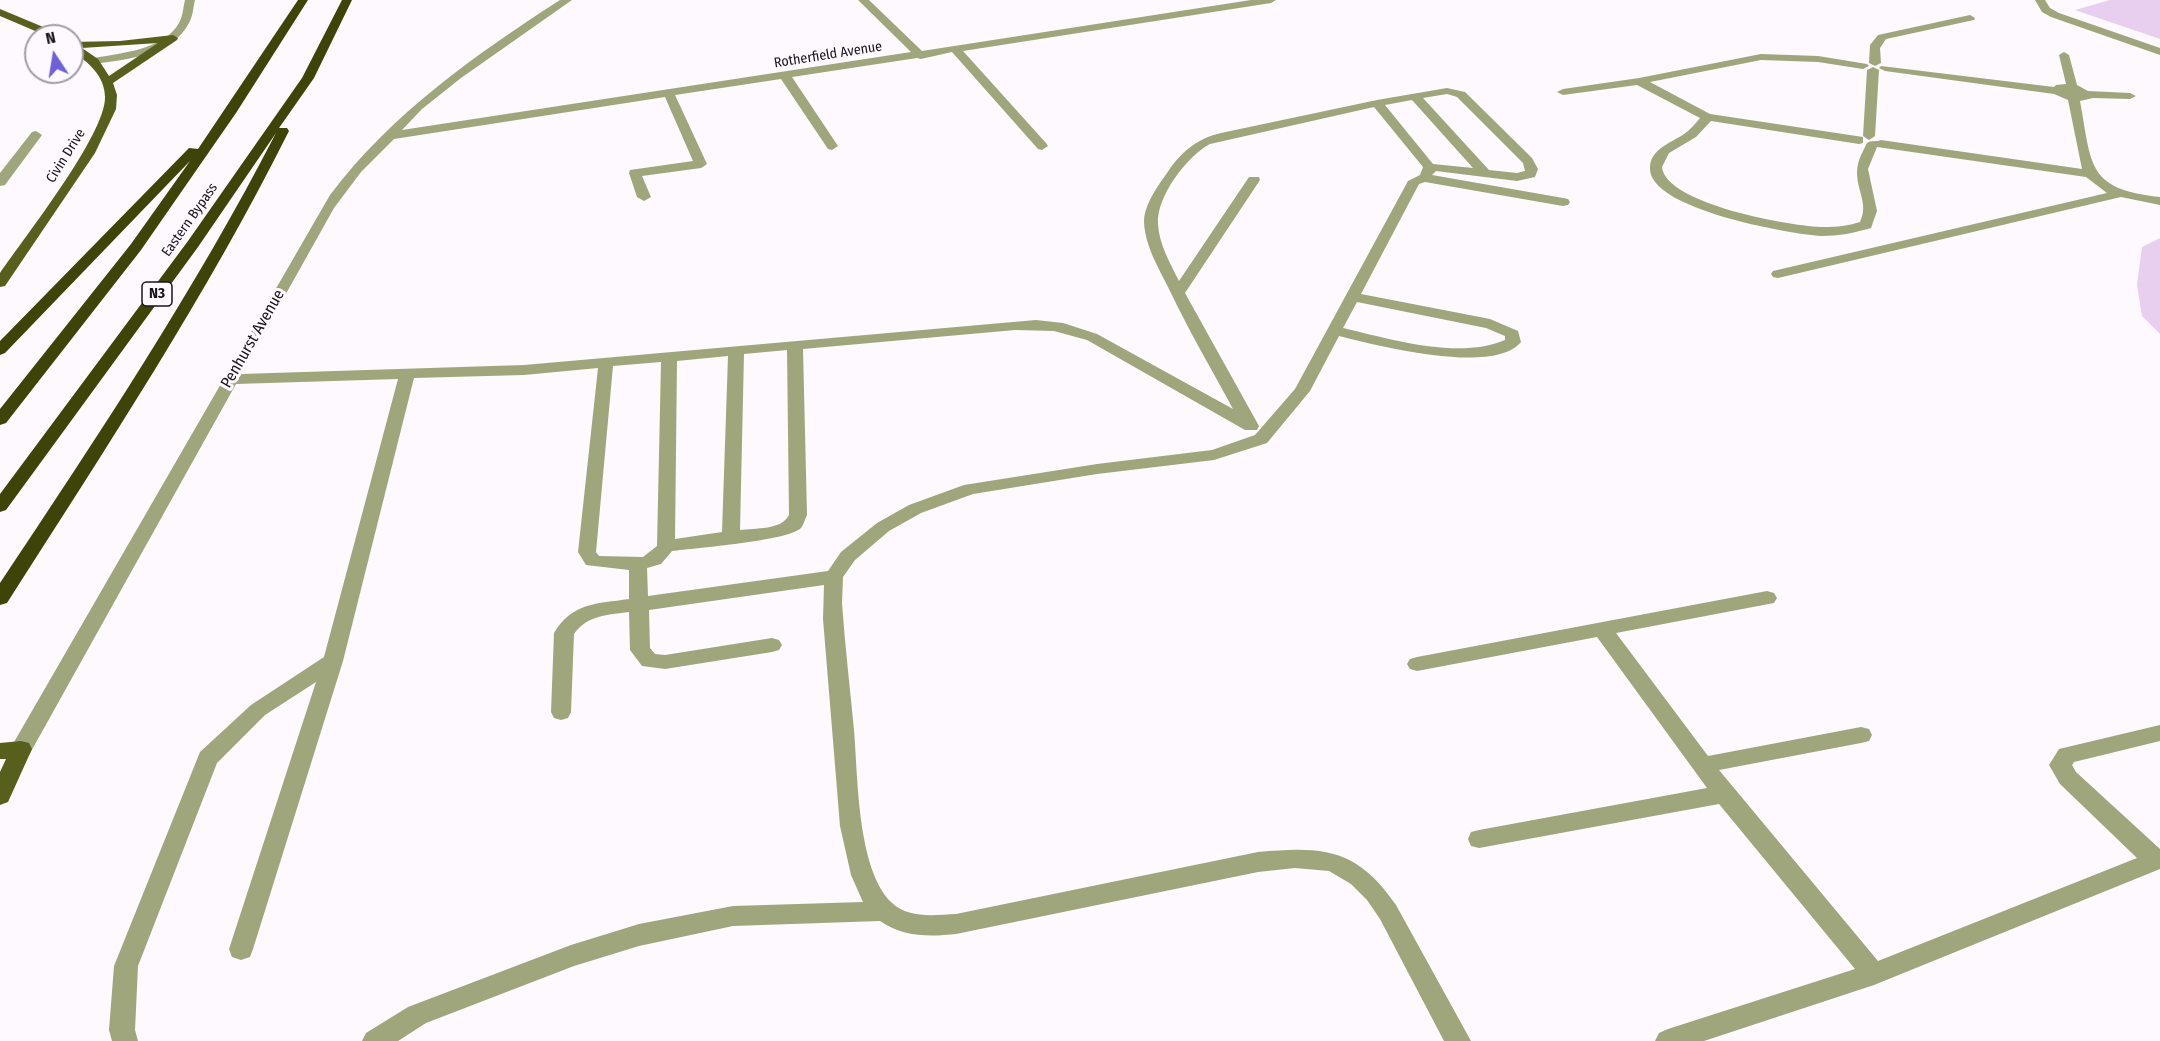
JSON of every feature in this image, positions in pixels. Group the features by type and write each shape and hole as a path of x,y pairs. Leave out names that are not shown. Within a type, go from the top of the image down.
{"highway":[{"name":"Eastern Bypass","path":"0,420 136,247 230,113 303,0"},
{"name":"Eastern Bypass","path":"0,506 193,244 308,78 347,0"},
{"path":"0,598 169,338 252,195 308,78"},
{"path":"0,350 110,234 230,113"}],"main road":[{"path":"3,13 28,24"},
{"path":"84,45 170,40"},
{"path":"107,82 170,40"},
{"name":"Civin Drive","path":"0,283 89,153 110,109 111,96 107,82 94,61 84,54"},
{"path":"0,796 10,750"}],"street":[{"path":"94,61 145,50 170,40 184,25 190,0"},
{"name":"Penhurst Avenue","path":"10,750 230,379 327,208 345,181 369,154 420,105 448,82 567,0"},
{"path":"863,0 921,56"},
{"name":"Rotherfield Avenue","path":"390,136 921,56 1271,0"},
{"path":"2040,0 2046,10 2055,15 2160,52"},
{"path":"1708,117 1691,135 1664,151 1656,169 1660,179 1696,204 1749,221 1836,231 1866,225 1871,209 1862,174 1870,141 1876,41 1882,37 1970,18"},
{"path":"956,50 1042,146"},
{"path":"2064,55 2090,174"},
{"path":"1563,92 1639,81 1774,56 1818,59 2072,92 2085,98 2088,94 2130,96"},
{"path":"785,76 832,146"},
{"path":"1639,81 1694,112 1708,117 2090,174 2106,186 2123,193 2144,200 2160,201"},
{"path":"1255,432 1186,311 1163,263 1154,239 1151,219 1157,201 1184,157 1199,145 1220,138 1415,96 1448,91 1461,94 1528,161 1532,169 1530,174 1517,177 1485,173 1428,173 1410,185 1302,391 1255,432 1215,455 1097,469 970,489 915,509 883,527 848,556 834,577 831,603 852,832 866,885 873,899 884,911 902,921 923,927 956,924 1258,862 1295,858 1333,862 1359,877 1375,893 1440,1004 1458,1041"},
{"path":"644,197 635,173 701,164 669,94"},
{"path":"1415,96 1485,173"},
{"path":"1378,104 1428,173 1563,202"},
{"path":"0,182 36,135"},
{"path":"1178,293 1254,180"},
{"path":"1778,274 2123,193"},
{"path":"1335,331 1438,351 1490,352 1513,342 1513,334 1490,324 1353,297"},
{"path":"230,379 524,370 1014,325 1052,324 1073,329 1092,338 1255,432"},
{"path":"666,546 783,530 794,524 798,515 795,345"},
{"path":"731,537 736,351"},
{"path":"606,363 587,552 593,561 638,563 657,559 663,554 666,546 669,357"},
{"path":"241,949 333,661 407,374"},
{"path":"638,563 640,650 649,661 665,662 772,645"},
{"path":"561,712 564,633 574,619 592,611 834,577"},
{"path":"1417,664 1767,598"},
{"path":"1602,629 1724,794 1874,974"},
{"path":"125,1041 122,1030 126,966 208,758 258,710 333,661"},
{"path":"1668,1041 1874,974 2158,860 2068,778 2060,765 2067,755 2160,733"},
{"path":"1703,765 1861,735"},
{"path":"1479,839 1724,794"},
{"path":"375,1041 417,1015 571,957 639,936 733,916 884,911"}],"shaded area":[{"path":"2110,0 2160,0 2160,39 2075,10"},
{"path":"2160,238 2160,334 2142,316 2137,285 2142,247"}]}
